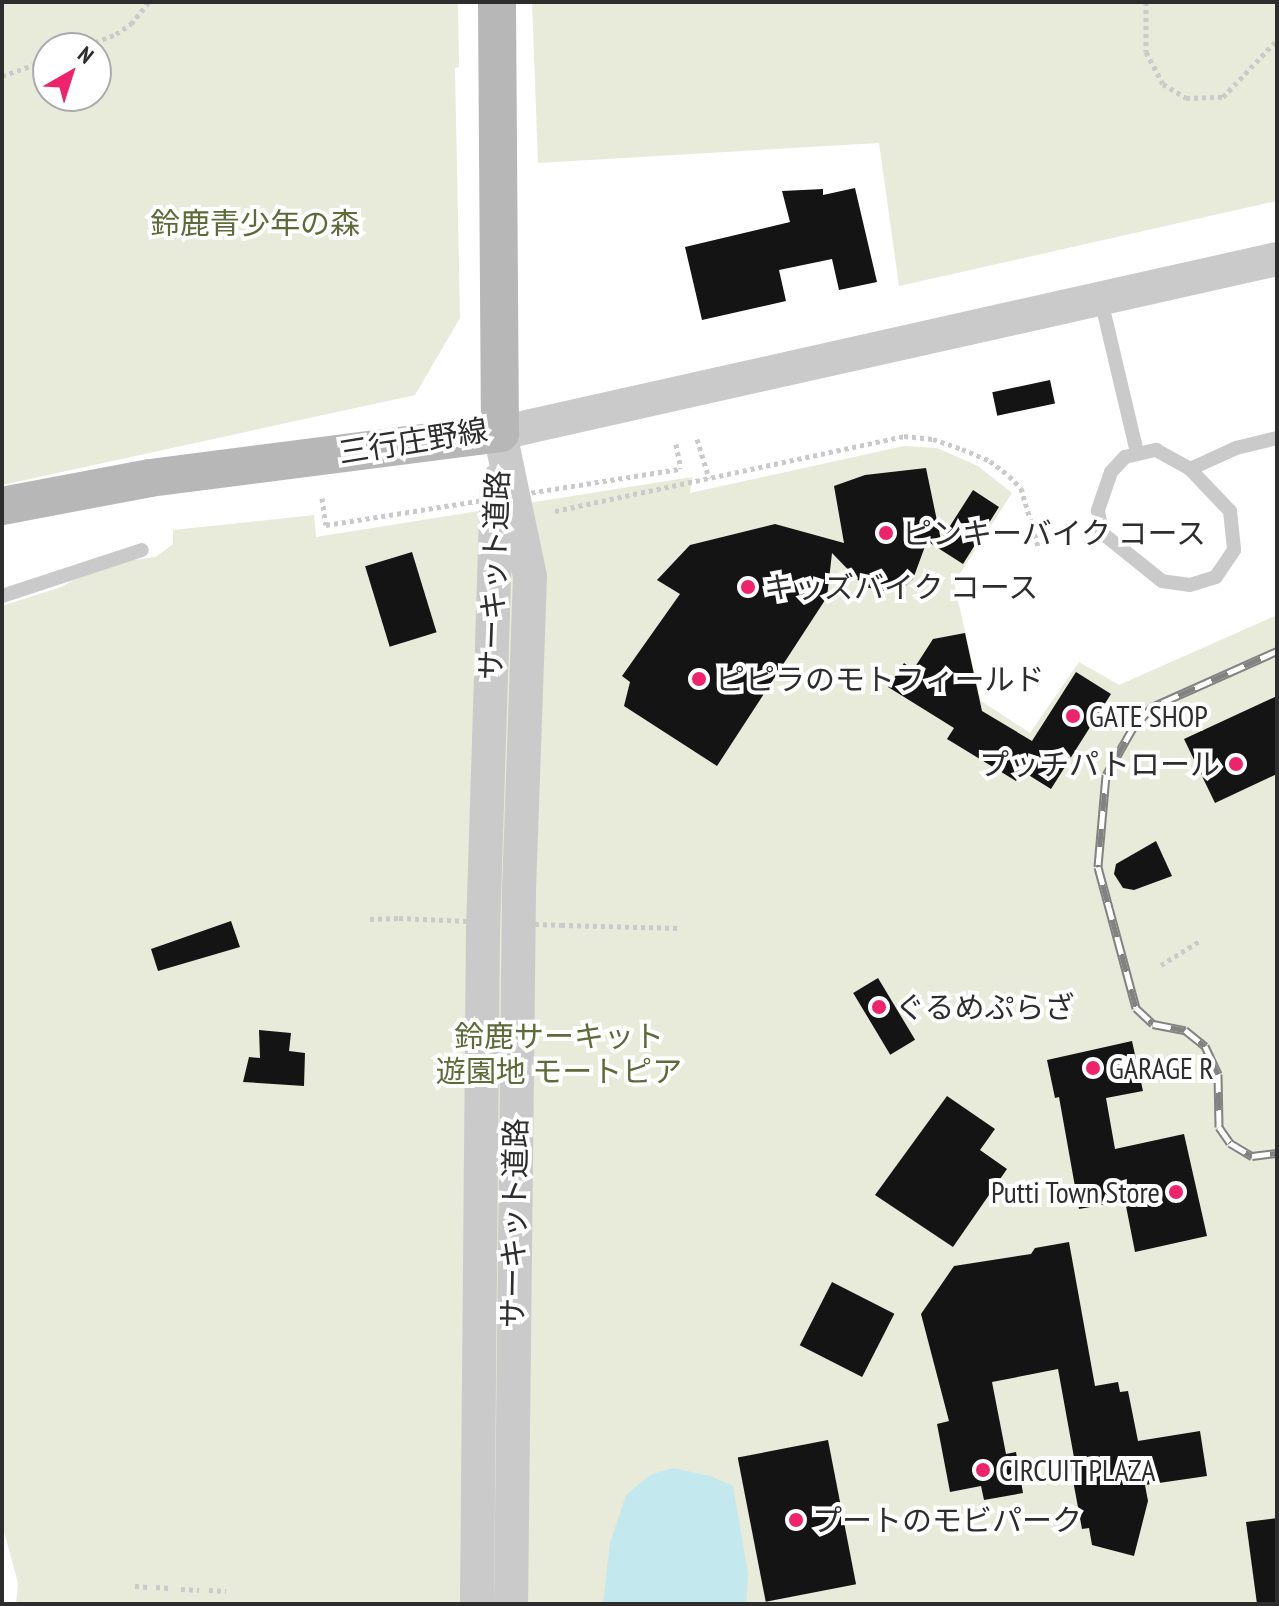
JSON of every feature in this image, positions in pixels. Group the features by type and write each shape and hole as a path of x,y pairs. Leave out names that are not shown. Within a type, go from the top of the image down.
{"main road":[{"name":"三行庄野線","path":"2,506 150,478 500,433 497,2"}],"street":[{"path":"500,433 1277,259"},
{"name":"サーキット道路","path":"477,1604 484,915 492,581 500,433"},
{"name":"サーキット道路","path":"500,433 530,576 519,925 511,1604"}],"lane":[{"path":"1101,300 1137,452"},
{"path":"1190,469 1236,448 1277,438"},
{"path":"1156,450 1190,469 1230,511 1234,550 1216,577 1190,585 1162,581 1102,533 1098,510 1102,491 1111,472 1125,457 1137,452 1156,450"},
{"path":"2,596 142,550"}],"path":[{"path":"112,36 131,24 149,2"},
{"path":"1146,2 1146,52 1163,84 1186,98 1223,97 1277,40"},
{"path":"2,76 32,66"},
{"path":"555,511 904,436 933,439 990,461 1009,476 1021,488 1038,546"},
{"path":"697,439 709,478"},
{"path":"322,498 326,525 681,469 676,444"},
{"path":"370,919 680,928"},
{"path":"1161,965 1201,940"},
{"path":"135,1586 169,1588"},
{"path":"181,1589 199,1590"},
{"path":"209,1590 226,1591"}],"green space":[{"name":"鈴鹿青少年の森","path":"2,2 458,2 459,67 455,68 460,318 415,395 2,485"},
{"path":"532,2 1277,2 1277,201 899,286 879,143 538,163"},
{"name":"鈴鹿サーキット 遊園地 モートピア","path":"904,446 937,448 978,466 1012,493 954,583 981,701 1030,733 1079,662 1119,685 1277,615 1277,1604 16,1604 18,1583 2,1524 2,606 61,587 102,564 156,557 173,544 173,530 314,515 316,537 692,477 690,493"}],"water":[{"path":"673,1468 710,1476 733,1486 748,1573 746,1604 603,1604 610,1543 626,1495 650,1475"}],"building":[{"path":"855,188 877,282 839,290 832,259 779,270 786,301 702,320 685,247 790,222 782,191 823,189 823,195"},
{"path":"1050,380 1055,403 997,416 992,392"},
{"path":"926,468 941,540 973,490 999,507 963,564 927,541 913,579 902,589 889,592 865,587 832,553 827,597 717,766 624,706 630,682 622,676 680,594 657,580 690,545 775,524 844,543 834,486 865,475"},
{"path":"412,552 437,632 390,647 365,566"},
{"path":"965,633 982,711 1032,741 1076,672 1111,694 1051,789 1022,771 1016,781 947,739 954,728 888,687 904,663 913,670 933,639"},
{"name":"プッチパトロール","path":"1277,696 1277,774 1215,803 1184,739"},
{"path":"1156,841 1172,876 1134,890 1123,888 1114,874 1116,864"},
{"path":"231,921 240,947 158,971 151,949"},
{"name":"ぐるめぷらざ","path":"878,978 915,1040 890,1055 853,993"},
{"path":"259,1030 291,1033 289,1051 305,1053 304,1086 243,1082 249,1057 260,1058"},
{"path":"1132,1041 1143,1091 1106,1098 1115,1149 1184,1134 1207,1236 1135,1252 1125,1201 1079,1209 1059,1097 1055,1098 1047,1060"},
{"path":"947,1096 995,1129 980,1150 1007,1169 953,1247 875,1195"},
{"path":"1069,1242 1095,1386 1118,1382 1120,1392 1128,1391 1138,1441 1200,1431 1207,1476 1145,1485 1148,1501 1134,1556 1092,1545 1089,1528 1082,1529 1070,1464 1075,1463 1058,1369 992,1382 1006,1454 1016,1452 1023,1493 984,1500 981,1486 950,1492 937,1424 949,1421 921,1314 954,1266 1031,1254 1035,1248"},
{"path":"832,1282 894,1314 862,1377 800,1345"},
{"name":"プートのモビパーク","path":"828,1440 856,1584 766,1602 738,1458"},
{"path":"1277,1518 1277,1604 1257,1604 1246,1522"}],"railway":[{"path":"1277,651 1152,707 1134,726 1106,775 1098,867 1136,1008 1153,1024 1185,1030 1205,1046 1218,1074 1219,1127 1230,1143 1252,1156 1277,1153"}],"place":[{"name":"ピンキーバイク コース","path":"886,533"},
{"name":"キッズバイク コース","path":"748,587"},
{"name":"ピピラのモトフィールド","path":"699,679"},
{"name":"GATE SHOP","path":"1073,716"},
{"name":"プッチパトロール","path":"1236,764"},
{"name":"ぐるめぷらざ","path":"879,1007"},
{"name":"GARAGE R","path":"1093,1068"},
{"name":"Putti Town Store","path":"1176,1192"},
{"name":"CIRCUIT PLAZA","path":"983,1470"},
{"name":"プートのモビパーク","path":"796,1520"}]}
